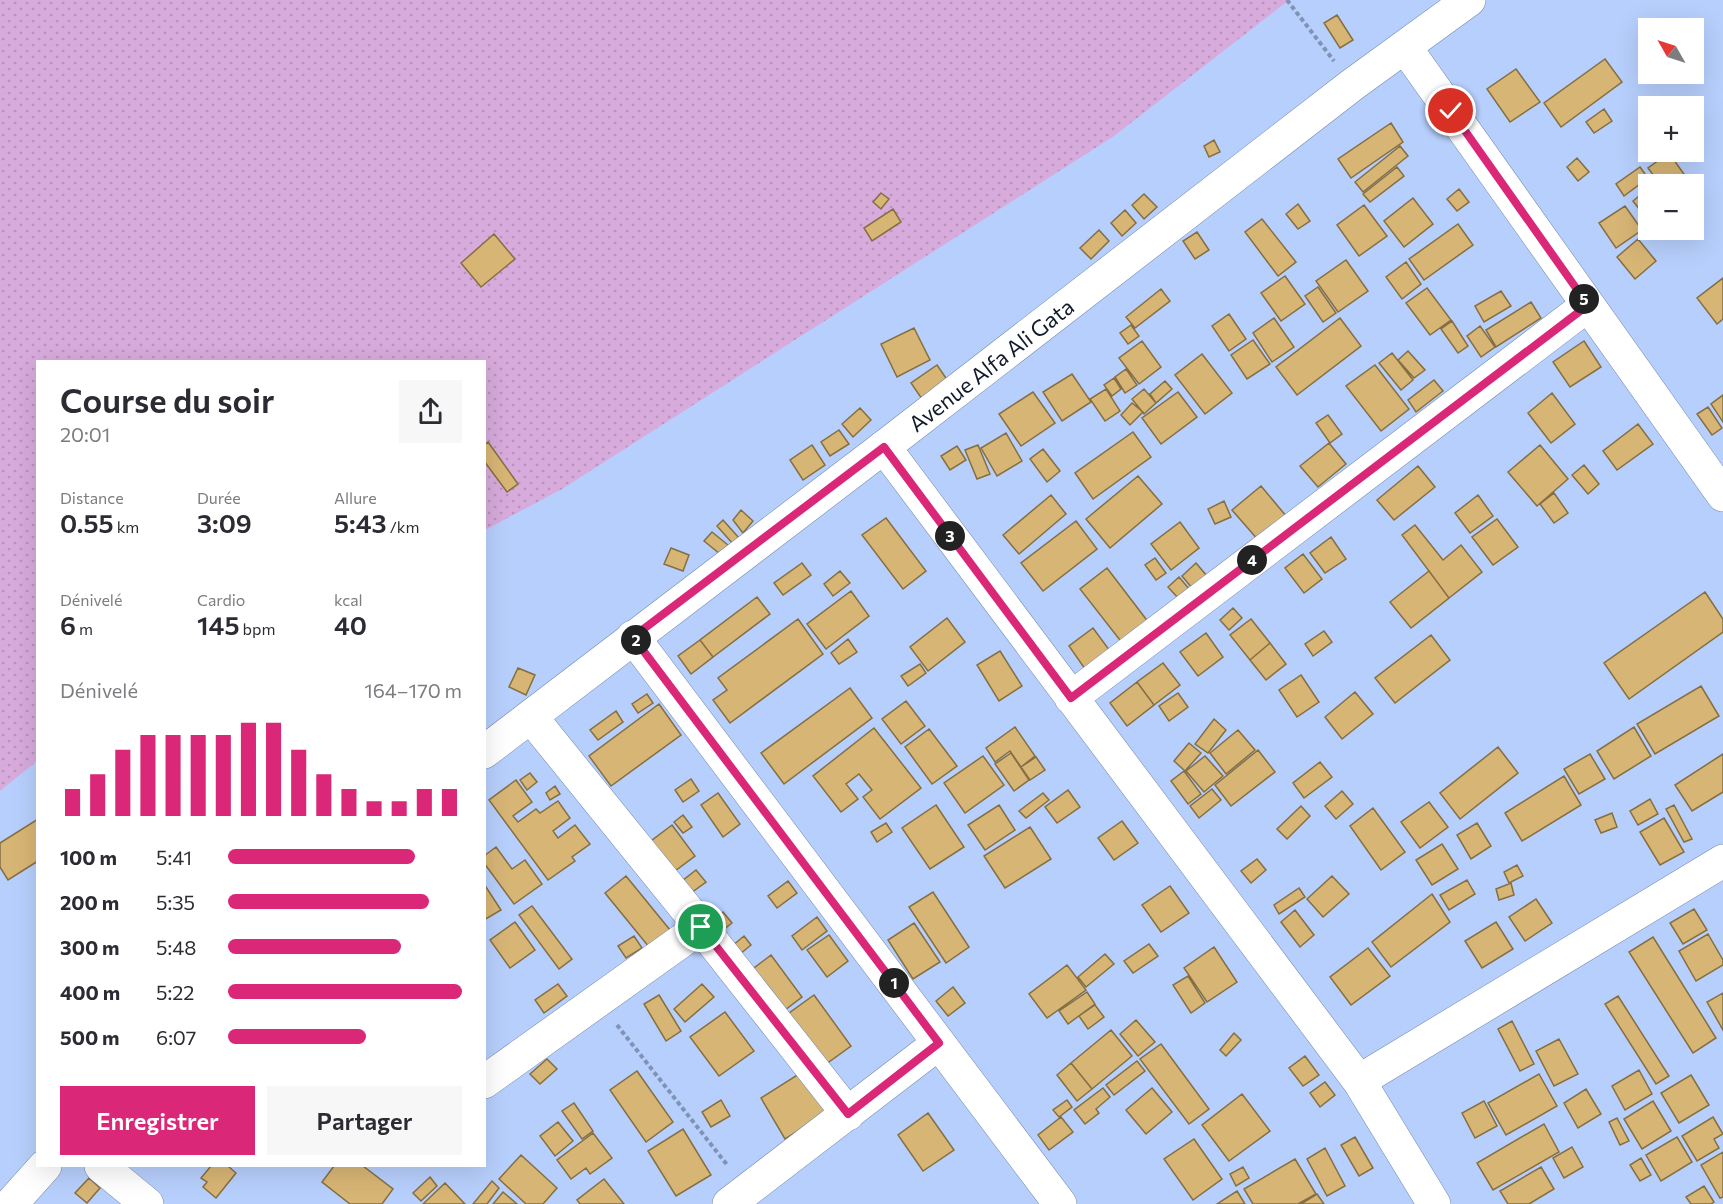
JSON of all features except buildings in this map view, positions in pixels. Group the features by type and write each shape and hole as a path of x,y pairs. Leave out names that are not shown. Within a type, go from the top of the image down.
{"street":[{"name":"Avenue Alfa Ali Gata","path":"486,751 884,447 1352,85 1469,0"},
{"path":"1405,47 1723,495"},
{"path":"1071,698 1588,305"},
{"path":"884,447 1359,1081 1434,1204"},
{"path":"633,637 1060,1204"},
{"path":"531,717 701,927 848,1114"},
{"path":"1359,1081 1723,861"},
{"path":"486,1081 701,927"},
{"path":"738,1197 939,1043"},
{"path":"11,1204 44,1167"},
{"path":"102,1167 147,1204"}],"path":[{"path":"1287,0 1352,85"},
{"path":"598,1001 738,1197"}],"shaded area":[{"path":"0,0 1289,0 1114,136 562,489 486,529 486,360 36,360 36,762 0,791"}],"route":[{"path":"701,927 848,1114 939,1043 633,637 884,447 1071,698 1588,305 1451,111"}]}
